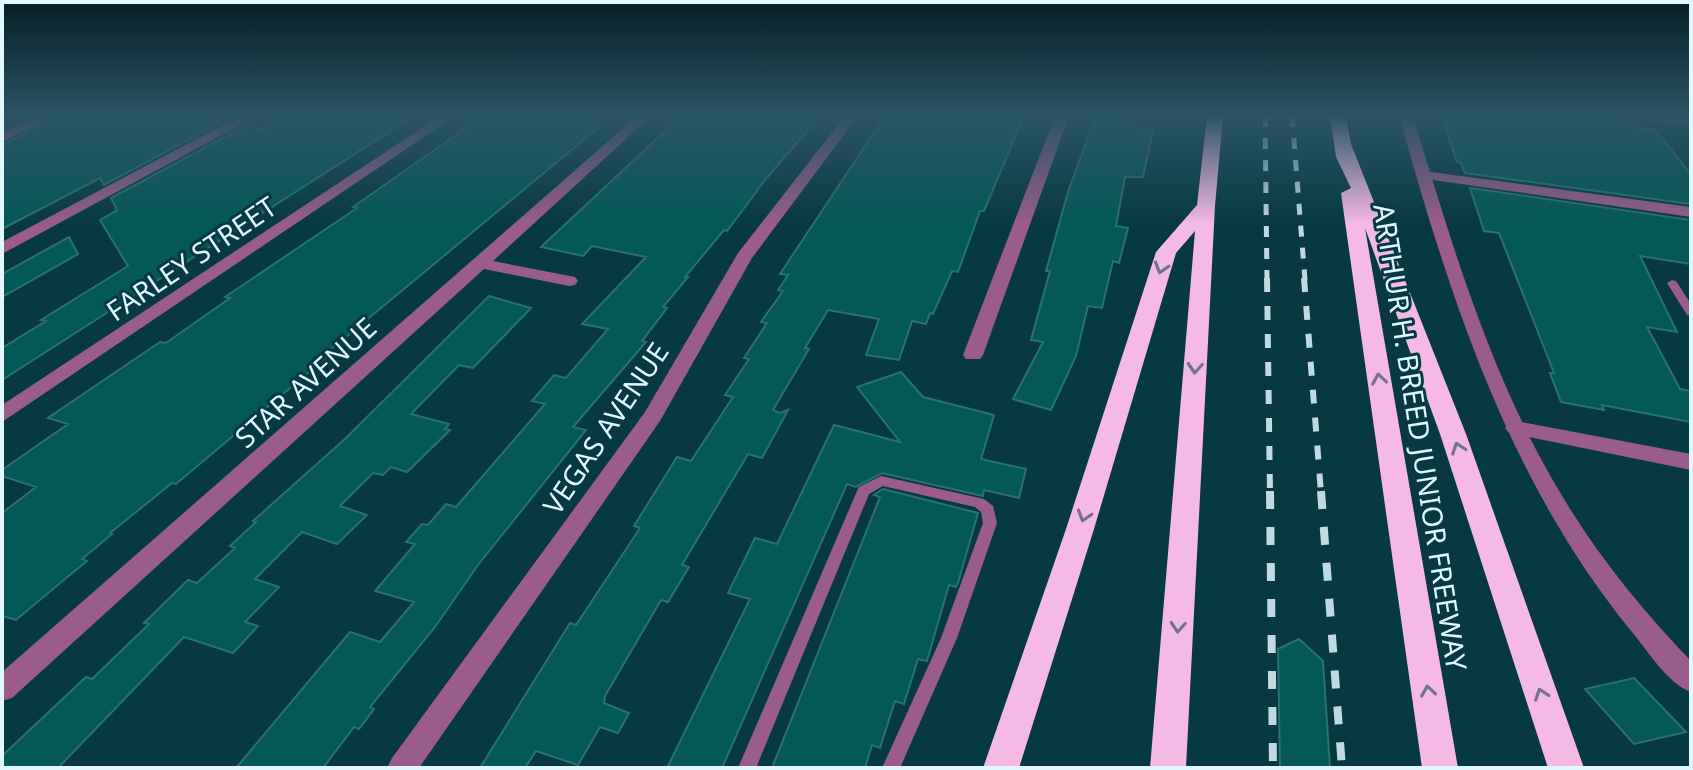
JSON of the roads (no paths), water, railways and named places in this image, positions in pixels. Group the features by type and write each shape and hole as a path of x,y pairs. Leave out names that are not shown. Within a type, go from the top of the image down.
{"highway":[{"path":"1168,768 1211,152"},
{"name":"ARTHUR H. BREED JUNIOR FREEWAY","path":"1344,152 1440,768"},
{"path":"1346,152 1453,434 1566,768"},
{"path":"1001,768 1080,529 1166,252 1206,206"}],"street":[{"path":"2,249 184,152"},
{"name":"FARLEY STREET","path":"2,415 395,152"},
{"name":"STAR AVENUE","path":"2,689 605,152"},
{"name":"VEGAS AVENUE","path":"402,768 653,416 744,257 824,152"},
{"path":"973,355 1049,152"},
{"path":"1417,152 1482,349 1546,488 1577,539 1637,620 1691,680"},
{"path":"1424,175 1691,212"},
{"path":"480,263 569,281"},
{"path":"1516,428 1691,462"}],"lane":[{"path":"1672,283 1691,313"},
{"path":"747,768 864,491 881,481 979,503 988,510 990,523 949,638 891,768"}],"railway":[{"path":"1265,152 1267,280"},
{"path":"1295,152 1305,280"},
{"path":"1267,278 1270,493"},
{"path":"1304,278 1321,493"},
{"path":"1270,491 1273,768"},
{"path":"1321,491 1342,768"}]}
